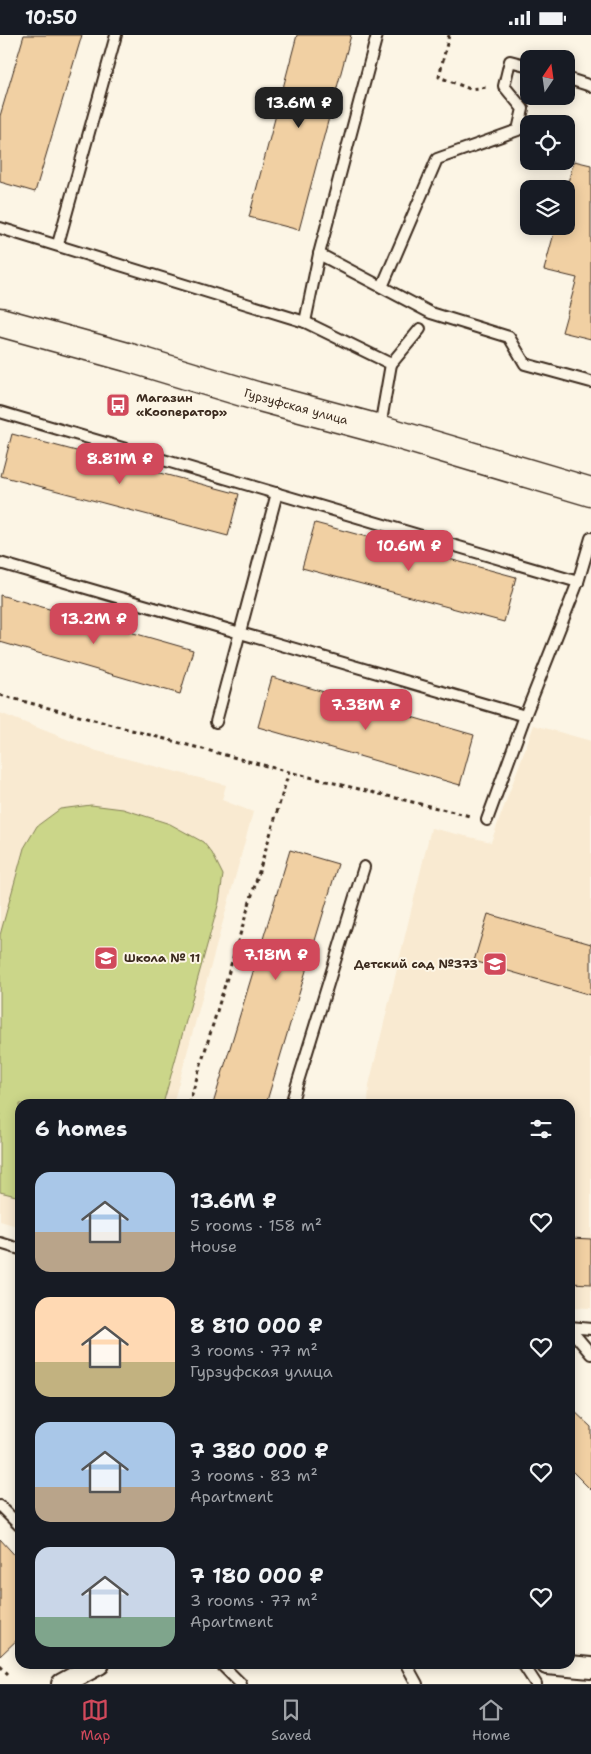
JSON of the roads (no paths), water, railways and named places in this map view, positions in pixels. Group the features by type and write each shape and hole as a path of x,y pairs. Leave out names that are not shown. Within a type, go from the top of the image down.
{"main road":[{"name":"Гурзуфская улица","path":"0,322 591,491"}],"street":[{"path":"575,1667 591,1668"},
{"path":"62,1684 90,1669"}],"lane":[{"path":"58,245 116,35"},
{"path":"305,322 319,254 377,35"},
{"path":"382,287 437,159 518,130 523,109 504,86 510,61 520,64"},
{"path":"575,81 591,86"},
{"path":"0,228 305,322 391,364"},
{"path":"319,254 431,313 510,337 525,364 591,382"},
{"path":"379,429 391,364 420,329"},
{"path":"0,412 578,582"},
{"path":"216,722 277,493"},
{"path":"488,820 525,716 578,582 591,538"},
{"path":"0,563 525,716"},
{"path":"293,1099 364,867"},
{"path":"0,1243 15,1248"},
{"path":"575,1328 591,1329"},
{"path":"575,1334 591,1354"},
{"path":"0,1506 15,1522"},
{"path":"227,1669 241,1684"},
{"path":"409,1669 417,1684"},
{"path":"526,1669 536,1684"}],"place":[{"name":"Магазин «Кооператор»","path":"118,405"},
{"name":"Школа № 11","path":"106,958"},
{"name":"Детский сад №373","path":"495,964"}]}
